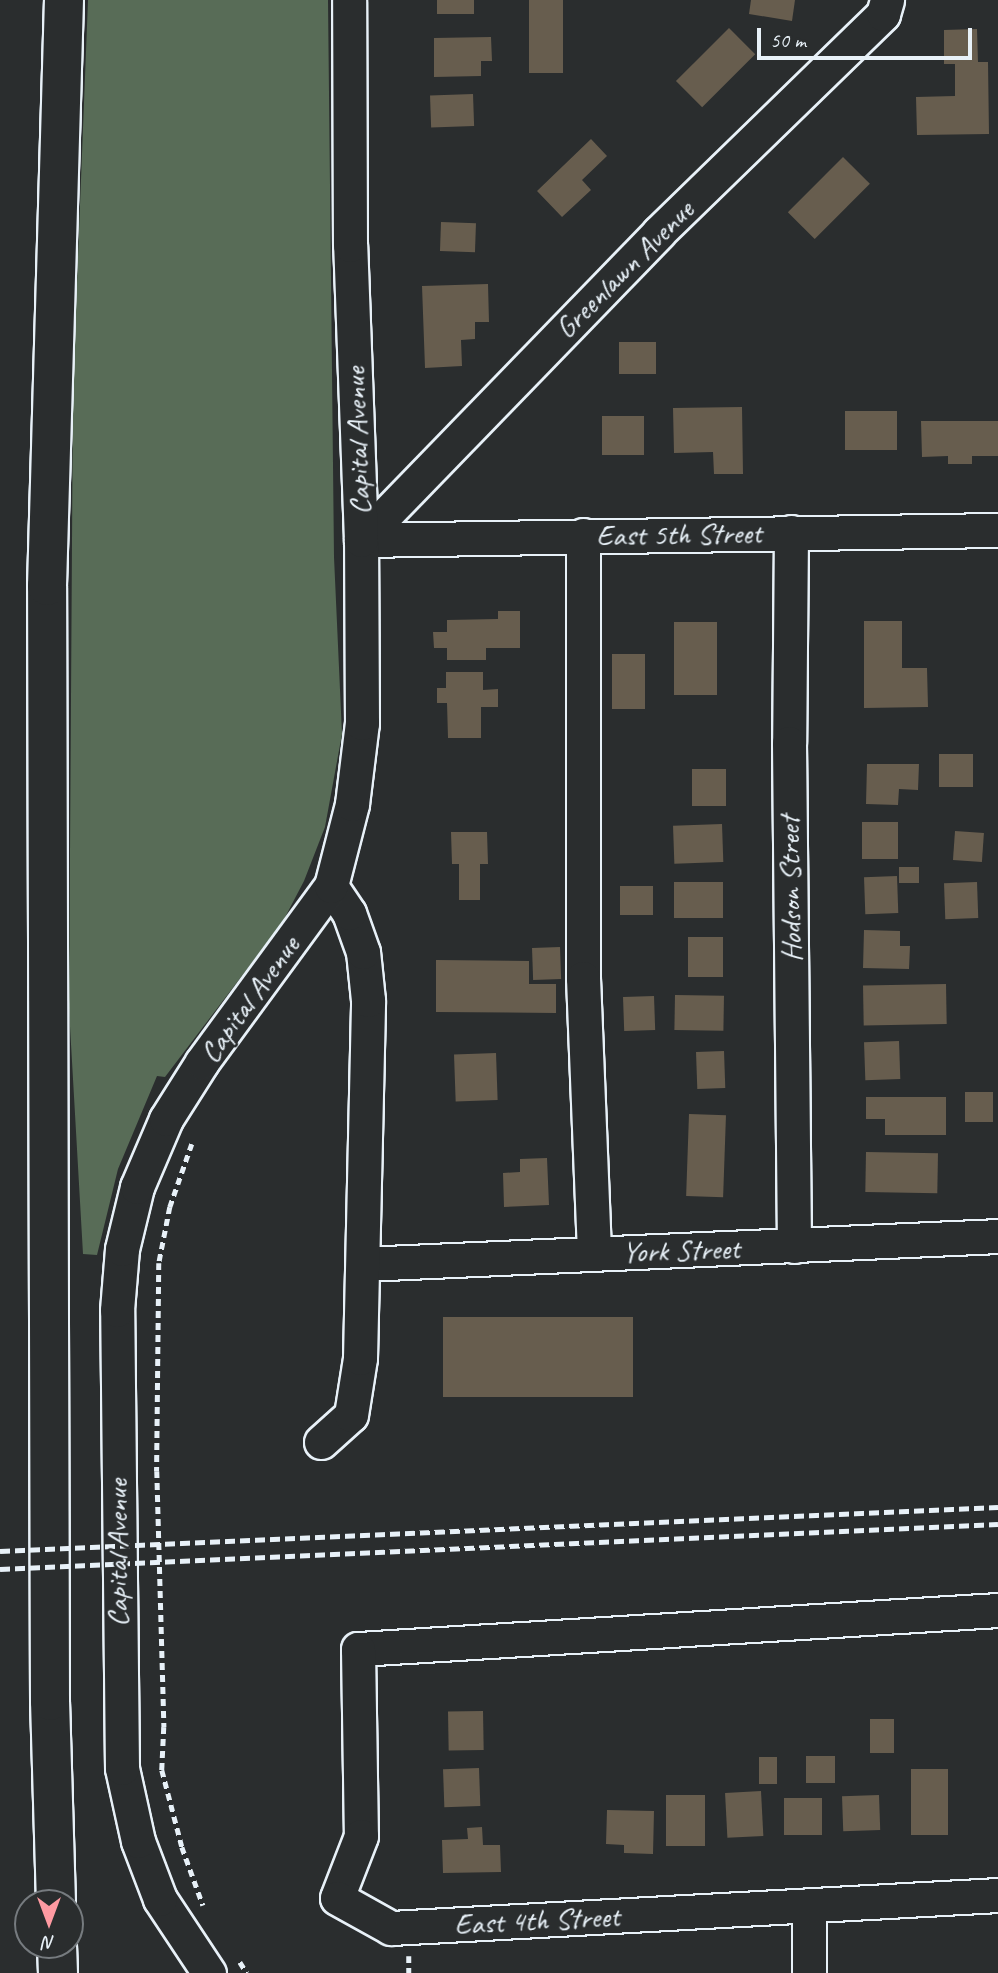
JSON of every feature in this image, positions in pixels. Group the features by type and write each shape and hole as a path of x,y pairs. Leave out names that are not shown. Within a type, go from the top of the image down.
{"highway":[{"path":"56,1889 50,1701 47,586 64,0"}],"street":[{"name":"Capital Avenue","path":"222,1964 160,1899 138,1841 121,1768 117,1310 122,1249 137,1187 166,1119 202,1062 331,886 352,804 362,723 360,540 350,245 349,0"},
{"name":"Greenlawn Avenue","path":"360,540 658,233 883,14 887,0"},
{"name":"East 5th Street","path":"360,540 791,531 998,530"},
{"path":"998,530 998,542"},
{"name":"Hodson Street","path":"791,531 789,743 794,1246"},
{"path":"583,535 583,978 594,1254"},
{"path":"321,1442 351,1415 360,1358 368,1000 363,952 349,913 331,886"},
{"name":"York Street","path":"363,1264 998,1236"},
{"name":"East 4th Street","path":"998,1610 358,1650 361,1836 337,1898 391,1928 998,1895"},
{"path":"809,1905 809,1973"}],"path":[{"path":"194,1138 170,1207 159,1263 157,1471 164,1727 162,1770 182,1847 209,1916"},
{"path":"222,1964 247,1973"}],"green space":[{"path":"88,0 328,0 334,557 342,734 325,827 304,881 282,923 165,1077 157,1076 118,1169 97,1255 83,1254 69,1009 73,385"}],"building":[{"path":"437,0 474,0 474,14 437,14"},
{"path":"529,0 563,0 563,73 529,73"},
{"path":"751,0 795,0 792,21 749,14"},
{"path":"729,28 755,54 702,107 676,81"},
{"path":"977,29 978,62 988,62 989,134 917,135 916,97 955,96 955,64 944,64 944,30"},
{"path":"491,37 492,61 481,61 481,76 434,77 434,38"},
{"path":"473,94 474,126 431,127 430,96"},
{"path":"591,139 607,156 582,180 591,190 562,217 537,191"},
{"path":"843,157 870,184 815,239 788,212"},
{"path":"441,222 476,223 475,252 440,251"},
{"path":"488,284 489,322 475,322 475,339 461,340 462,366 425,368 422,286"},
{"path":"619,342 656,342 656,374 619,374"},
{"path":"742,407 743,474 714,474 713,452 674,453 673,408"},
{"path":"845,411 897,411 897,450 845,450"},
{"path":"602,416 644,416 644,455 602,455"},
{"path":"921,421 998,421 998,456 972,456 972,464 948,464 948,456 922,457"},
{"path":"498,611 520,611 520,648 486,648 486,660 447,660 447,648 434,648 433,632 447,632 447,620 498,619"},
{"path":"864,621 902,621 902,668 927,668 928,707 864,708"},
{"path":"674,622 717,622 717,695 674,695"},
{"path":"612,654 645,654 645,709 612,709"},
{"path":"446,672 483,672 483,690 498,689 498,707 481,707 481,738 448,738 447,703 437,703 437,688 446,688"},
{"path":"939,754 973,754 973,787 939,787"},
{"path":"867,764 919,764 918,790 899,789 898,805 866,804"},
{"path":"692,769 726,769 726,806 692,806"},
{"path":"862,822 898,822 898,859 862,859"},
{"path":"722,824 723,862 674,864 673,826"},
{"path":"955,831 984,833 982,862 953,860"},
{"path":"451,832 487,832 488,864 480,864 480,900 459,900 459,864 452,864"},
{"path":"899,867 919,867 919,883 899,883"},
{"path":"897,876 898,913 865,914 864,877"},
{"path":"674,882 723,882 723,918 674,918"},
{"path":"977,882 978,918 945,919 944,883"},
{"path":"620,886 653,886 653,915 620,915"},
{"path":"864,930 900,931 900,946 910,946 909,969 863,968"},
{"path":"688,937 723,937 723,977 688,977"},
{"path":"560,947 561,979 533,980 532,948"},
{"path":"436,960 529,961 529,984 556,984 556,1013 436,1012"},
{"path":"946,984 947,1024 864,1025 863,985"},
{"path":"675,995 724,996 723,1031 674,1030"},
{"path":"654,996 655,1030 624,1031 623,997"},
{"path":"899,1041 900,1079 865,1080 864,1042"},
{"path":"724,1051 725,1088 697,1089 696,1052"},
{"path":"496,1053 498,1100 456,1101 454,1054"},
{"path":"965,1092 993,1092 993,1122 965,1122"},
{"path":"866,1097 946,1097 946,1135 885,1135 885,1119 866,1119"},
{"path":"689,1114 726,1115 723,1197 686,1196"},
{"path":"866,1152 938,1153 937,1193 865,1192"},
{"path":"547,1158 549,1205 504,1207 503,1173 520,1172 520,1159"},
{"path":"443,1317 633,1317 633,1397 443,1397"},
{"path":"483,1711 484,1750 449,1751 448,1712"},
{"path":"870,1719 894,1719 894,1753 870,1753"},
{"path":"806,1756 835,1756 835,1783 806,1783"},
{"path":"759,1757 777,1757 777,1784 759,1784"},
{"path":"479,1768 480,1806 444,1807 443,1769"},
{"path":"911,1769 948,1769 948,1835 911,1835"},
{"path":"761,1791 763,1836 727,1838 725,1793"},
{"path":"666,1795 705,1795 705,1846 666,1846"},
{"path":"879,1795 880,1830 843,1831 842,1796"},
{"path":"784,1798 822,1798 822,1835 784,1835"},
{"path":"607,1810 654,1811 653,1854 624,1853 624,1845 606,1844"},
{"path":"482,1827 483,1845 500,1845 501,1872 443,1873 442,1840 468,1839 467,1828"}],"railway":[{"path":"0,1551 998,1507"},
{"path":"0,1569 998,1524"}]}
